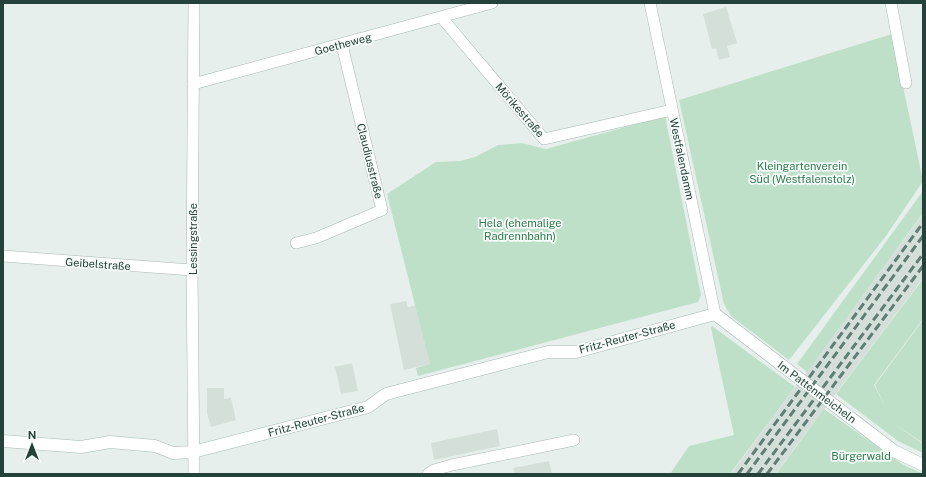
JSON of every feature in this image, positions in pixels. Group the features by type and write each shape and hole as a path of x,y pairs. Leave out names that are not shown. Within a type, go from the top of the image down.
{"street":[{"name":"Lessingstraße","path":"194,3 192,270 194,474"},
{"name":"Goetheweg","path":"193,84 442,18 492,3"},
{"name":"Westfalendamm","path":"650,3 715,314"},
{"path":"890,3 906,83"},
{"name":"Mörikestraße","path":"442,18 544,140 672,110"},
{"name":"Claudiusstraße","path":"296,242 316,238 382,210 342,45"},
{"name":"Geibelstraße","path":"3,256 192,270"},
{"name":"Fritz-Reuter-Straße","path":"3,441 81,446 110,442 155,446 174,453 193,452 368,407 386,394 482,368 548,352 576,352 715,314"},
{"name":"Im Pattenmeicheln","path":"715,314 894,451 923,465"},
{"path":"428,474 434,470 452,465 574,440"}],"shaded area":[{"path":"726,7 737,43 727,46 730,57 719,60 716,48 712,49 703,14"},
{"path":"923,214 923,278 775,474 731,474"},
{"path":"406,301 408,307 417,305 430,364 404,370 390,304"},
{"path":"352,363 358,391 341,394 335,367"},
{"path":"207,388 224,388 224,399 231,398 236,420 211,427 207,413"},
{"path":"497,429 500,446 434,460 431,443"},
{"path":"549,461 552,474 515,474 513,468"}],"green space":[{"name":"Kleingartenverein Süd (Westfalenstolz)","path":"892,34 923,181 886,236 789,360 731,316 724,304 679,100"},
{"name":"Hela (ehemalige Radrennbahn)","path":"665,116 701,295 698,302 418,376 416,368 430,364 387,194 436,162 460,161 475,157 498,145 522,143 546,149"},
{"path":"923,191 923,213 807,372 797,364"},
{"path":"923,279 923,319 874,385 885,406 875,385 923,320 923,443 893,423 923,444 923,453 898,441 836,394"},
{"path":"712,326 795,387 730,474 670,474 689,446 734,435 711,328"},
{"name":"Bürgerwald","path":"824,409 902,464 923,474 776,474"}],"railway":[{"path":"738,474 923,223"},
{"path":"747,474 923,236"},
{"path":"758,474 923,254"},
{"path":"767,474 923,266"}]}
